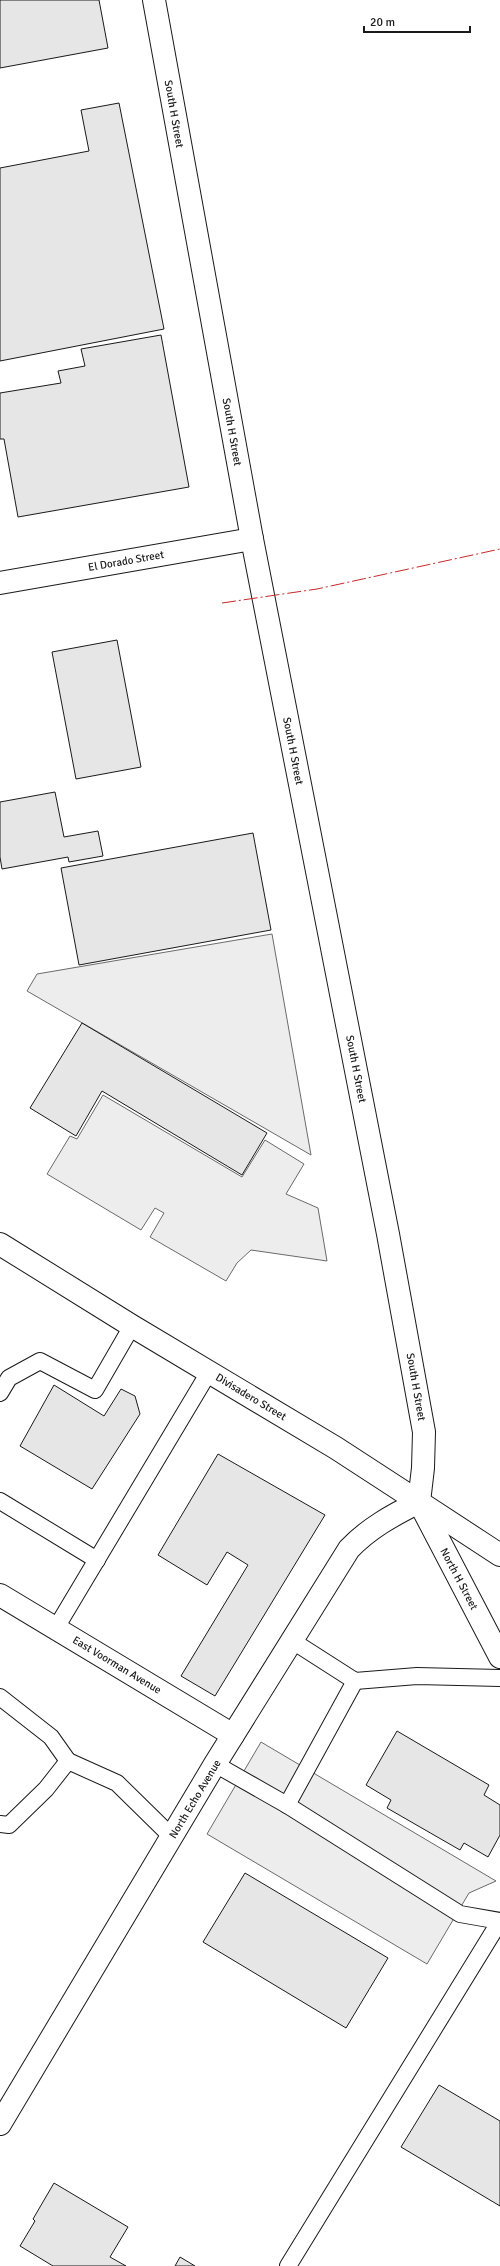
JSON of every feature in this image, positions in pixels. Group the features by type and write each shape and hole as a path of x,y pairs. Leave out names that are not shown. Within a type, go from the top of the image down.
{"street":[{"name":"South H Street","path":"154,0 252,539 385,1218 424,1432 423,1468 419,1502"},
{"name":"El Dorado Street","path":"0,583 252,539"},
{"name":"Divisadero Street","path":"0,1244 132,1326 336,1448 500,1555"},
{"name":"North Echo Avenue","path":"0,2124 215,1764 349,1549 364,1533 393,1515 419,1502"},
{"name":"North H Street","path":"419,1502 500,1657"},
{"name":"East Voorman Avenue","path":"0,1595 233,1735"}],"lane":[{"path":"0,1393 10,1378 40,1361 95,1390 132,1326"},
{"path":"56,1628 209,1372"},
{"path":"0,1501 97,1560"},
{"path":"291,1640 355,1681 417,1676 500,1678"},
{"path":"287,1805 355,1681"},
{"path":"0,1697 51,1736 68,1761 117,1783 172,1837"},
{"path":"0,1824 9,1825 46,1789 68,1761"},
{"path":"215,1764 287,1805 460,1914 500,1921 288,2266"}],"shaded area":[{"path":"272,934 311,1155 27,991 37,974"},
{"path":"103,1095 242,1177 265,1140 304,1164 286,1194 318,1208 327,1261 251,1250 237,1263 226,1281 150,1237 164,1213 155,1208 141,1230 47,1174 70,1136 77,1139"},
{"path":"261,1742 496,1881 469,1893 427,1964 207,1834"}],"building":[{"path":"0,0 99,0 108,48 0,68"},
{"path":"119,103 164,329 0,361 0,168 89,151 81,110"},
{"path":"161,335 189,487 18,517 4,439 0,439 0,393 61,383 58,371 85,366 81,349"},
{"path":"117,640 141,767 76,779 52,652"},
{"path":"55,792 64,837 98,831 103,856 69,862 68,857 2,869 0,857 0,802"},
{"path":"253,833 271,930 79,965 61,868"},
{"path":"82,1023 267,1133 242,1175 102,1091 76,1136 30,1108"},
{"path":"54,1385 104,1416 121,1389 135,1396 140,1414 92,1489 20,1446"},
{"path":"218,1454 325,1515 215,1696 181,1676 248,1565 227,1552 207,1585 158,1555"},
{"path":"397,1731 489,1785 484,1795 500,1805 500,1835 488,1857 464,1843 460,1850 387,1808 391,1800 366,1785"},
{"path":"245,1873 388,1958 346,2028 203,1942"},
{"path":"439,2085 500,2121 500,2206 401,2147"},
{"path":"54,2183 128,2227 110,2257 126,2266 53,2266 20,2246 35,2221 33,2219"},
{"path":"180,2257 195,2266 175,2266"}],"power":[{"path":"222,603 317,589 500,549"}]}
